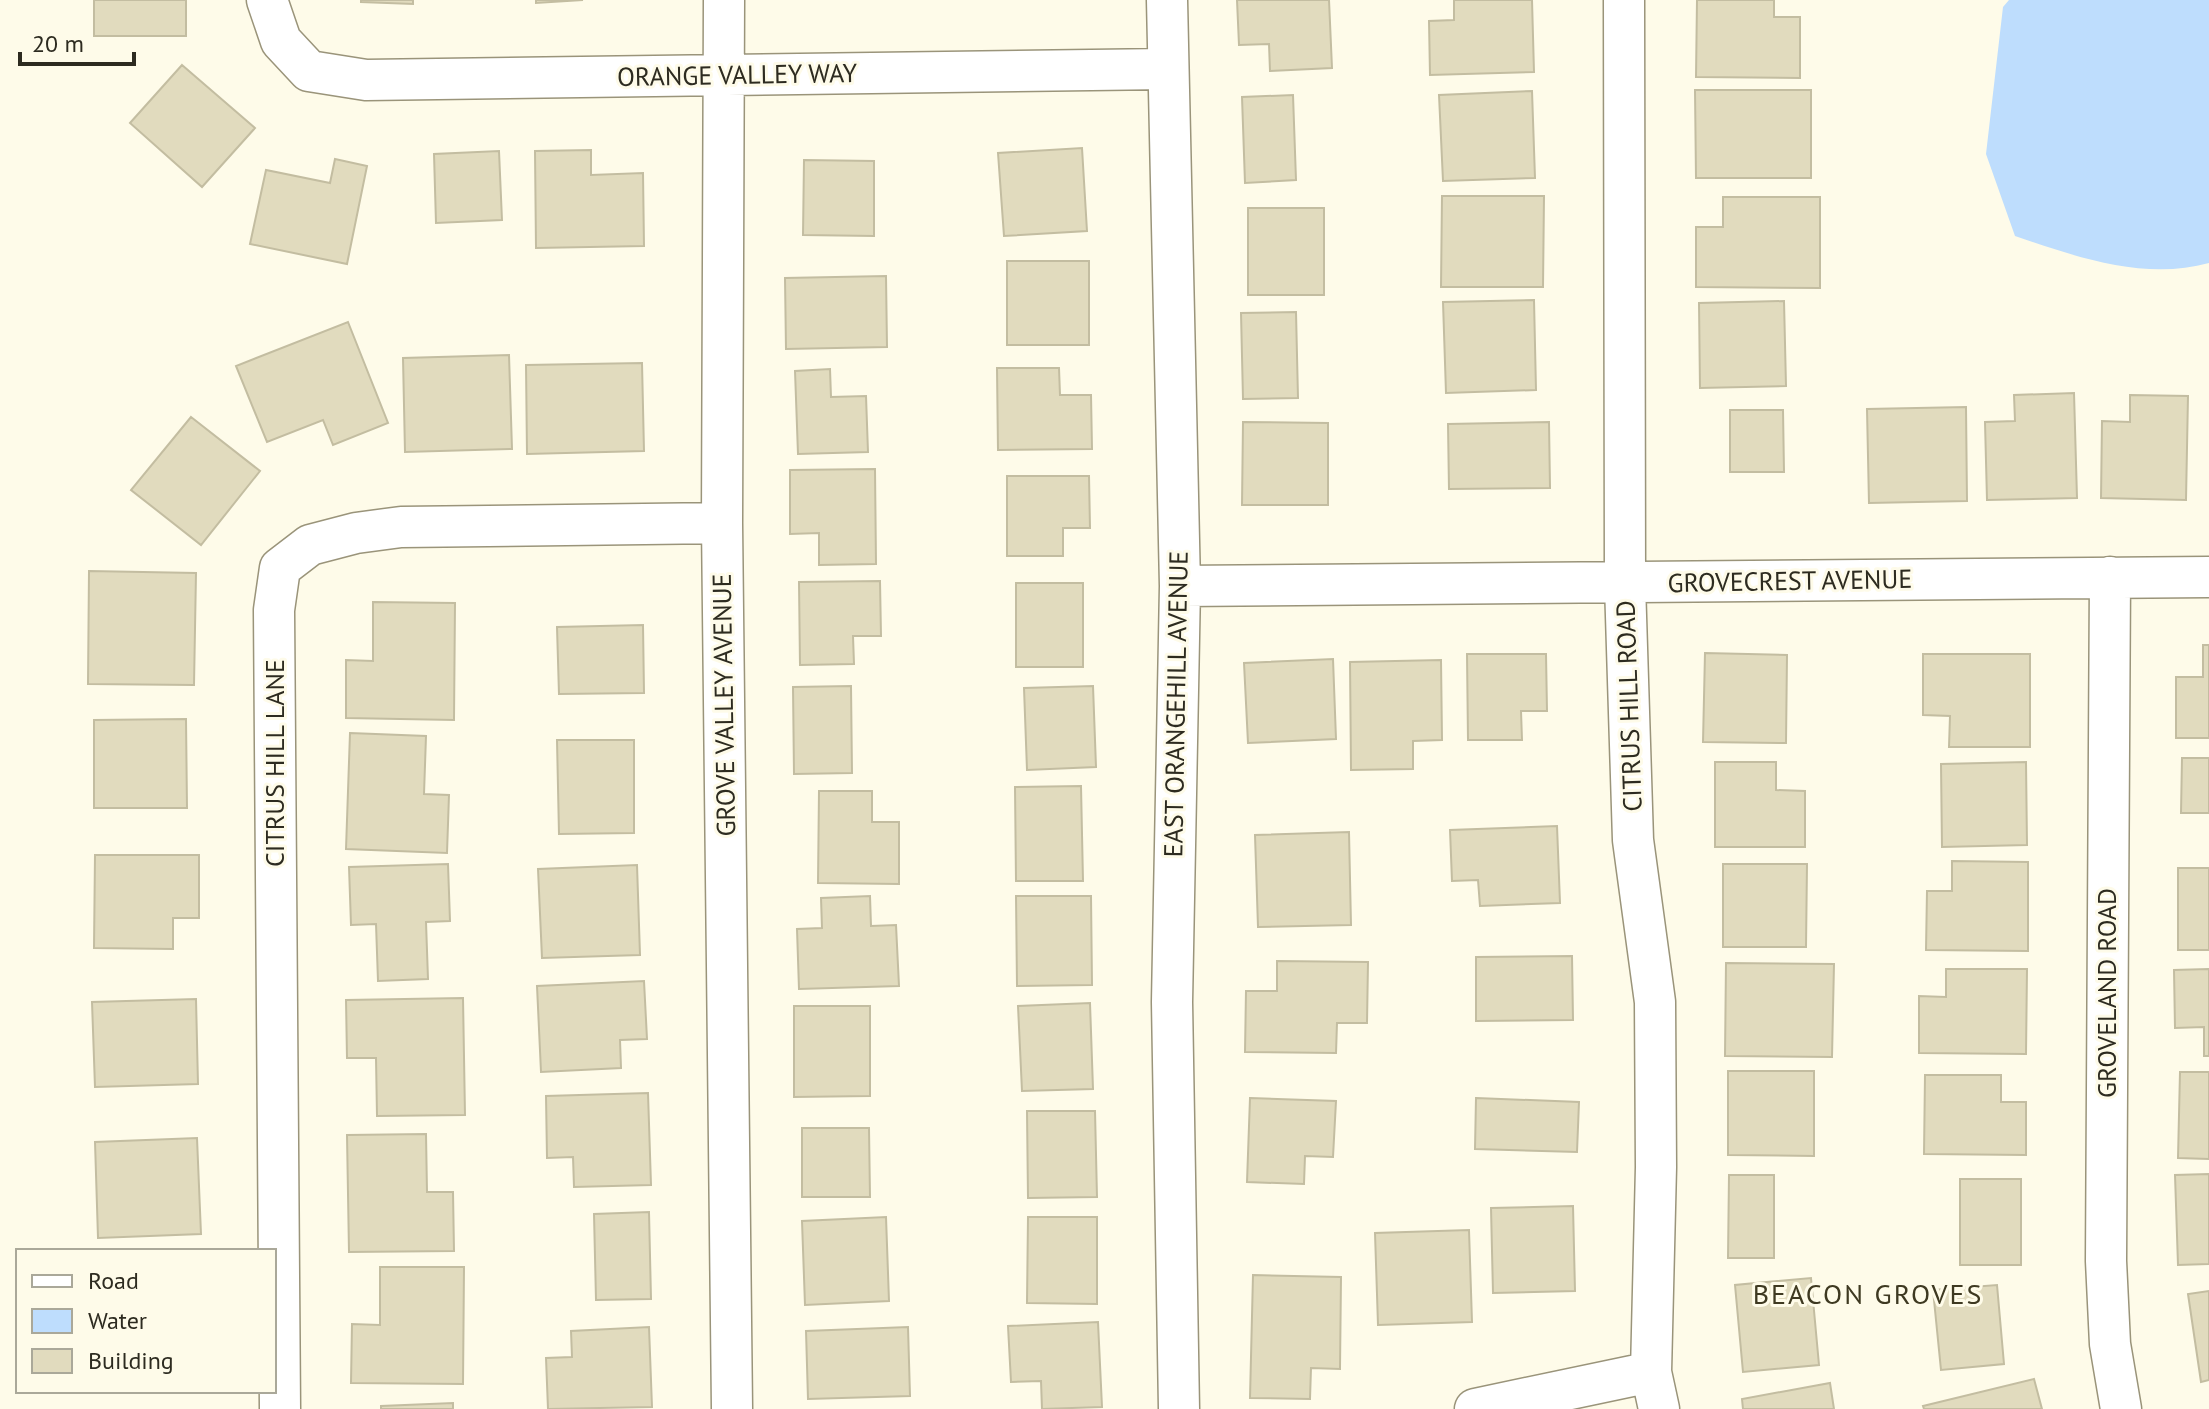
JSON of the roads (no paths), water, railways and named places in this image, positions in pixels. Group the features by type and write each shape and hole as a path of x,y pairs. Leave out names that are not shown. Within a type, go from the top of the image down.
{"street":[{"name":"ORANGE VALLEY WAY","path":"267,0 281,41 309,71 366,80 1166,69"},
{"name":"GROVE VALLEY AVENUE","path":"724,0 722,523 732,1409"},
{"name":"EAST ORANGEHILL AVENUE","path":"1167,0 1166,69 1180,586 1172,1002 1179,1409"},
{"name":"CITRUS HILL ROAD","path":"1624,0 1625,584 1633,840 1655,1002 1655,1391"},
{"name":"CITRUS HILL LANE","path":"280,1409 274,610 280,568 310,545 356,533 401,527 722,523"},
{"name":"GROVELAND ROAD","path":"2110,577 2106,1261 2110,1344 2121,1409"},
{"name":"GROVECREST AVENUE","path":"1180,586 1456,581 1625,584 2209,577"},
{"path":"1475,1409 1655,1391"}],"water":[{"path":"2009,0 2209,0 2209,263 2185,268 2136,268 2086,259 2015,236 1986,154 2003,7"}],"district":[{"name":"BEACON GROVES","path":"1868,1294"}]}
